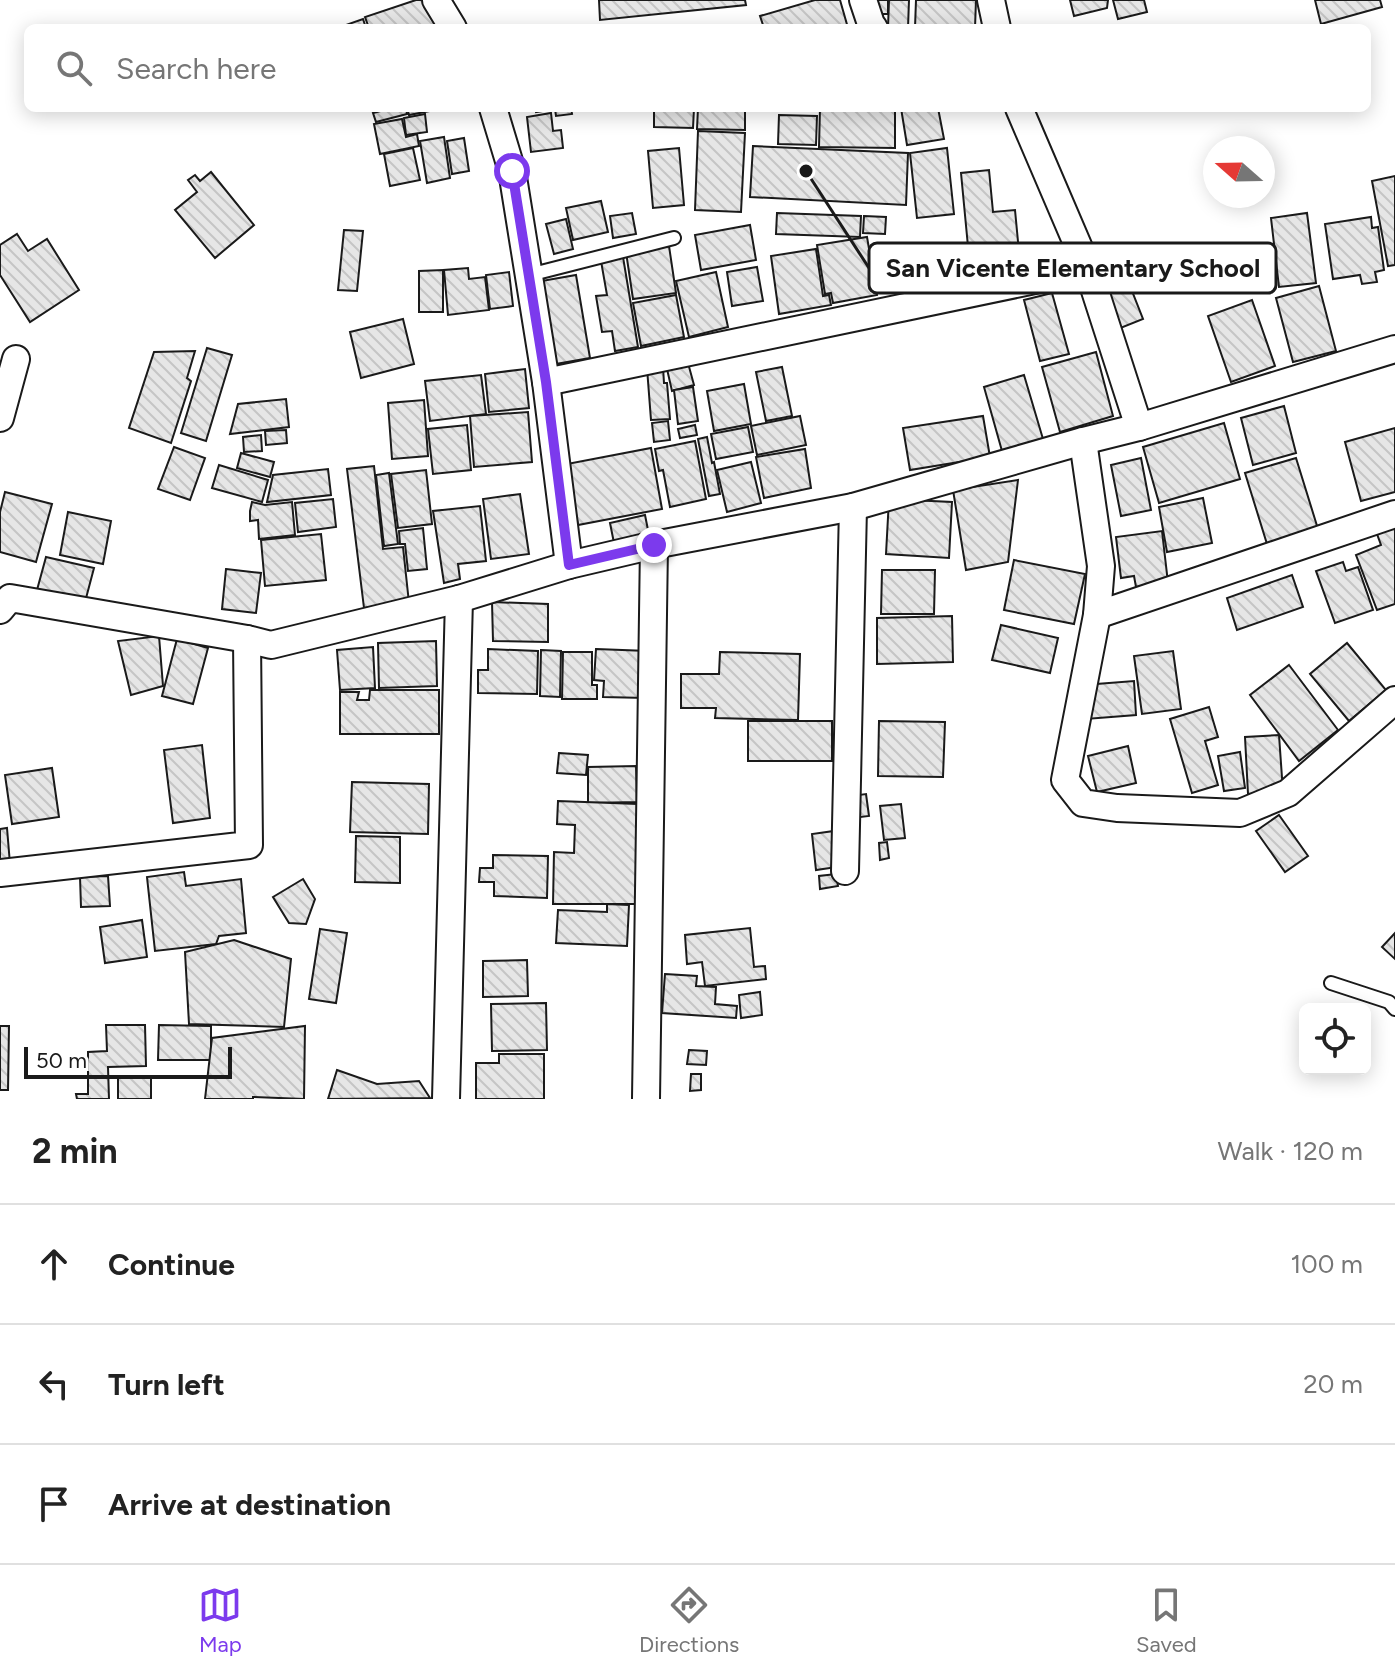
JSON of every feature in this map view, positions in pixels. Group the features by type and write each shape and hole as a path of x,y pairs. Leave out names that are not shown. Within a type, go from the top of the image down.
{"street":[{"path":"436,0 451,24"},
{"path":"863,0 872,24"},
{"path":"991,0 996,24"},
{"path":"494,112 512,171 546,382 569,565"},
{"path":"1021,112 1088,269 1139,427"},
{"path":"546,382 1088,269"},
{"path":"3,600 271,645 459,599 569,565 654,545 853,507 1139,427 1395,349"},
{"path":"0,418 16,359"},
{"path":"1083,441 1101,566 1097,615 1065,780 1083,803 1117,808 1240,813 1288,793 1395,700"},
{"path":"845,871 853,507"},
{"path":"1097,615 1395,514"},
{"path":"646,1099 654,545"},
{"path":"446,1099 459,599"},
{"path":"0,873 249,845 247,639"}],"lane":[{"path":"529,275 674,238"},
{"path":"1331,983 1389,1002 1395,1009"}],"building":[{"path":"416,0 430,0 439,24 368,24 365,17"},
{"path":"599,0 745,0 746,5 600,20"},
{"path":"815,0 840,0 847,24 763,24 760,16"},
{"path":"871,0 888,0 888,14 875,14"},
{"path":"889,0 909,0 908,24 888,24"},
{"path":"916,0 976,0 975,24 915,24"},
{"path":"1070,0 1108,0 1107,8 1074,16"},
{"path":"1113,0 1144,0 1147,12 1118,19"},
{"path":"1315,0 1380,0 1382,7 1321,24"},
{"path":"407,112 407,114 376,122 373,113"},
{"path":"555,112 572,112 572,114 556,116"},
{"path":"654,112 694,112 693,128 654,127"},
{"path":"698,112 745,112 745,130 697,129"},
{"path":"820,112 895,112 895,148 819,147"},
{"path":"902,112 939,112 944,139 907,145"},
{"path":"551,113 553,131 561,130 563,148 531,152 527,117"},
{"path":"425,114 427,132 406,135 404,118"},
{"path":"779,115 817,116 816,145 778,144"},
{"path":"402,119 406,137 417,134 419,146 380,154 374,124"},
{"path":"698,131 745,133 741,212 695,210"},
{"path":"444,137 450,178 427,183 420,141"},
{"path":"464,138 469,171 452,174 447,141"},
{"path":"753,146 908,153 906,205 750,197"},
{"path":"413,148 420,180 390,186 384,154"},
{"path":"679,148 684,205 653,208 648,151"},
{"path":"947,148 954,214 917,218 910,153"},
{"path":"989,170 993,212 1015,210 1019,252 969,257 961,173"},
{"path":"211,172 254,225 215,258 175,210 197,192 188,180 195,175 200,181"},
{"path":"1395,176 1395,265 1388,266 1372,181"},
{"path":"601,201 608,232 573,240 566,208"},
{"path":"632,213 636,234 613,238 610,216"},
{"path":"777,213 861,216 860,237 776,234"},
{"path":"1307,213 1316,283 1279,287 1271,218"},
{"path":"864,216 886,217 885,234 863,233"},
{"path":"1371,217 1372,228 1378,227 1384,270 1375,272 1377,282 1362,284 1360,275 1333,279 1325,224"},
{"path":"566,219 573,249 554,254 546,224"},
{"path":"750,225 756,260 701,270 695,235"},
{"path":"344,230 363,231 357,291 338,290"},
{"path":"17,234 28,251 47,239 79,290 30,322 0,275 0,245"},
{"path":"867,237 877,295 833,303 831,293 825,294 817,245"},
{"path":"669,246 676,293 633,299 626,252"},
{"path":"816,249 823,296 829,295 831,305 779,314 771,256"},
{"path":"1117,253 1143,319 1118,329 1091,263"},
{"path":"623,257 638,347 615,351 612,331 602,332 596,296 607,295 601,261"},
{"path":"757,267 763,301 732,306 727,272"},
{"path":"468,268 469,279 485,277 489,310 448,315 444,270"},
{"path":"443,270 443,312 419,312 419,271"},
{"path":"509,272 513,306 490,309 486,275"},
{"path":"716,272 728,327 689,337 676,281"},
{"path":"576,275 590,358 550,365 536,282"},
{"path":"1319,286 1336,351 1293,362 1276,298"},
{"path":"1052,293 1069,354 1040,361 1024,300"},
{"path":"676,295 684,337 641,346 633,303"},
{"path":"1252,300 1275,366 1231,382 1208,316"},
{"path":"403,319 414,364 361,378 350,332"},
{"path":"207,348 232,355 206,441 181,433"},
{"path":"195,351 187,378 191,381 171,443 129,428 154,352"},
{"path":"1096,352 1113,416 1060,432 1042,367"},
{"path":"688,363 694,385 672,391 667,369"},
{"path":"663,367 670,419 651,420 647,368"},
{"path":"782,367 792,416 766,421 756,372"},
{"path":"525,369 529,408 489,412 485,374"},
{"path":"481,375 486,414 430,421 425,381"},
{"path":"1024,375 1043,439 1002,451 984,387"},
{"path":"744,384 751,424 714,431 707,391"},
{"path":"693,387 698,421 678,424 674,390"},
{"path":"286,399 289,427 230,434 238,404"},
{"path":"424,400 428,456 392,459 388,403"},
{"path":"1284,406 1296,453 1253,465 1241,418"},
{"path":"528,412 532,462 474,467 470,416"},
{"path":"800,416 806,445 757,455 751,426"},
{"path":"983,416 990,457 910,470 903,428"},
{"path":"668,421 670,440 654,442 652,423"},
{"path":"1224,423 1240,479 1159,503 1143,447"},
{"path":"467,425 471,470 433,474 428,429"},
{"path":"695,425 697,435 680,438 678,429"},
{"path":"748,427 753,452 716,459 711,434"},
{"path":"1395,428 1395,492 1361,501 1345,442"},
{"path":"286,430 287,443 266,445 265,431"},
{"path":"261,435 262,451 244,452 243,437"},
{"path":"707,437 720,494 709,496 698,439"},
{"path":"695,441 706,499 670,507 663,470 659,471 655,449"},
{"path":"174,447 205,458 190,500 158,489"},
{"path":"651,448 662,509 578,525 567,464"},
{"path":"805,449 811,488 764,498 756,457"},
{"path":"241,453 274,462 270,477 237,468"},
{"path":"1141,458 1151,510 1121,516 1111,465"},
{"path":"1296,458 1318,529 1267,544 1245,473"},
{"path":"751,462 761,503 727,512 717,470"},
{"path":"219,465 268,480 262,502 212,488"},
{"path":"374,466 383,549 403,547 409,603 364,608 347,469"},
{"path":"328,469 331,495 267,502 273,475"},
{"path":"426,470 432,524 398,528 391,474"},
{"path":"389,473 398,544 384,546 376,475"},
{"path":"1018,480 1008,562 966,570 953,490"},
{"path":"5,492 52,504 36,562 0,552 0,512"},
{"path":"520,494 529,554 491,559 483,499"},
{"path":"1203,498 1212,543 1167,552 1159,507"},
{"path":"333,499 336,527 298,532 295,503"},
{"path":"889,499 952,502 949,558 886,554"},
{"path":"252,502 265,505 292,502 295,535 259,539 258,520 250,521"},
{"path":"480,506 486,561 458,564 460,579 444,583 433,511"},
{"path":"68,512 111,521 103,564 60,555"},
{"path":"645,515 649,535 614,543 610,523"},
{"path":"1395,527 1395,604 1377,610 1356,555 1381,545 1377,534"},
{"path":"423,528 427,569 408,571 405,544 400,544 399,531"},
{"path":"1162,531 1168,583 1136,587 1134,576 1121,578 1116,537"},
{"path":"321,534 326,580 265,586 261,540"},
{"path":"46,557 94,568 85,602 37,590"},
{"path":"1014,560 1085,574 1074,624 1004,610"},
{"path":"1343,562 1346,571 1358,567 1373,610 1335,623 1316,571"},
{"path":"226,569 261,573 256,613 222,609"},
{"path":"882,570 935,570 934,614 881,614"},
{"path":"1292,575 1303,607 1237,630 1227,598"},
{"path":"492,602 548,604 548,642 493,641"},
{"path":"952,616 953,662 877,664 877,618"},
{"path":"1001,625 1058,638 1050,673 992,660"},
{"path":"159,636 163,686 131,695 118,641"},
{"path":"177,639 208,648 193,704 162,696"},
{"path":"436,641 437,686 379,688 378,643"},
{"path":"1347,643 1386,690 1349,721 1310,674"},
{"path":"373,647 375,688 340,690 337,650"},
{"path":"488,649 538,651 537,694 478,693 478,670 488,670"},
{"path":"596,649 648,651 646,698 603,697 604,681 594,680"},
{"path":"541,650 561,651 560,697 540,696"},
{"path":"1173,651 1181,709 1142,714 1134,656"},
{"path":"563,652 592,652 592,685 597,685 597,699 562,699"},
{"path":"720,652 800,654 798,720 715,718 716,708 681,708 681,674 719,674"},
{"path":"1289,665 1338,730 1299,761 1250,695"},
{"path":"1134,681 1136,715 1086,719 1084,685"},
{"path":"370,690 439,690 439,734 340,734 340,692 359,692 357,700 369,700"},
{"path":"1209,707 1218,737 1205,741 1218,785 1192,793 1170,719"},
{"path":"748,721 832,721 832,761 748,761"},
{"path":"879,721 945,722 943,777 878,776"},
{"path":"1279,735 1283,792 1248,794 1245,737"},
{"path":"202,745 210,818 173,823 164,750"},
{"path":"1128,746 1136,783 1097,792 1088,756"},
{"path":"1240,752 1245,788 1224,791 1218,756"},
{"path":"559,753 588,755 586,775 557,773"},
{"path":"636,766 637,802 588,803 588,767"},
{"path":"52,768 59,817 12,824 5,775"},
{"path":"352,782 429,784 428,834 350,832"},
{"path":"866,794 869,816 853,818 851,796"},
{"path":"558,801 638,804 636,904 553,904 554,852 574,853 575,825 557,824"},
{"path":"901,804 905,838 884,840 880,806"},
{"path":"1279,815 1308,856 1285,872 1256,831"},
{"path":"7,828 10,864 0,865 0,829"},
{"path":"834,831 837,867 816,870 812,834"},
{"path":"356,836 400,837 400,883 355,882"},
{"path":"887,842 889,858 880,860 879,843"},
{"path":"493,855 548,856 547,898 494,896 494,882 479,882 480,868 493,868"},
{"path":"184,872 186,886 241,879 246,933 219,936 216,944 155,951 147,877"},
{"path":"836,874 838,886 820,889 819,876"},
{"path":"108,876 110,906 81,907 80,877"},
{"path":"303,879 315,899 306,924 289,923 273,897"},
{"path":"607,904 629,905 627,946 556,943 558,910 607,912"},
{"path":"142,920 147,957 105,963 100,927"},
{"path":"750,928 754,967 765,966 766,979 705,986 702,962 687,964 685,935"},
{"path":"320,929 347,933 336,1003 309,999"},
{"path":"1395,933 1395,959 1382,947"},
{"path":"234,940 291,959 284,1027 189,1024 185,952"},
{"path":"527,960 528,996 483,997 483,961"},
{"path":"665,974 697,976 696,986 716,987 715,1004 737,1006 736,1018 662,1013"},
{"path":"760,992 762,1015 741,1018 739,995"},
{"path":"546,1003 547,1050 492,1051 491,1004"},
{"path":"106,1025 145,1025 146,1066 108,1067 109,1099 77,1099 76,1094 88,1094 88,1052 107,1051"},
{"path":"159,1025 211,1026 211,1060 158,1060"},
{"path":"0,1026 9,1026 8,1090 0,1090"},
{"path":"305,1026 304,1099 205,1099 212,1038"},
{"path":"689,1050 707,1051 706,1065 687,1064"},
{"path":"499,1054 544,1054 544,1099 476,1099 476,1063 499,1063"},
{"path":"337,1070 377,1084 419,1081 430,1098 328,1099"},
{"path":"691,1074 701,1074 701,1090 690,1091"},
{"path":"118,1076 151,1076 151,1099 118,1099"}],"place":[{"name":"San Vicente Elementary School","path":"806,171"}],"route":[{"path":"512,171 546,382 569,565 654,545"}]}
